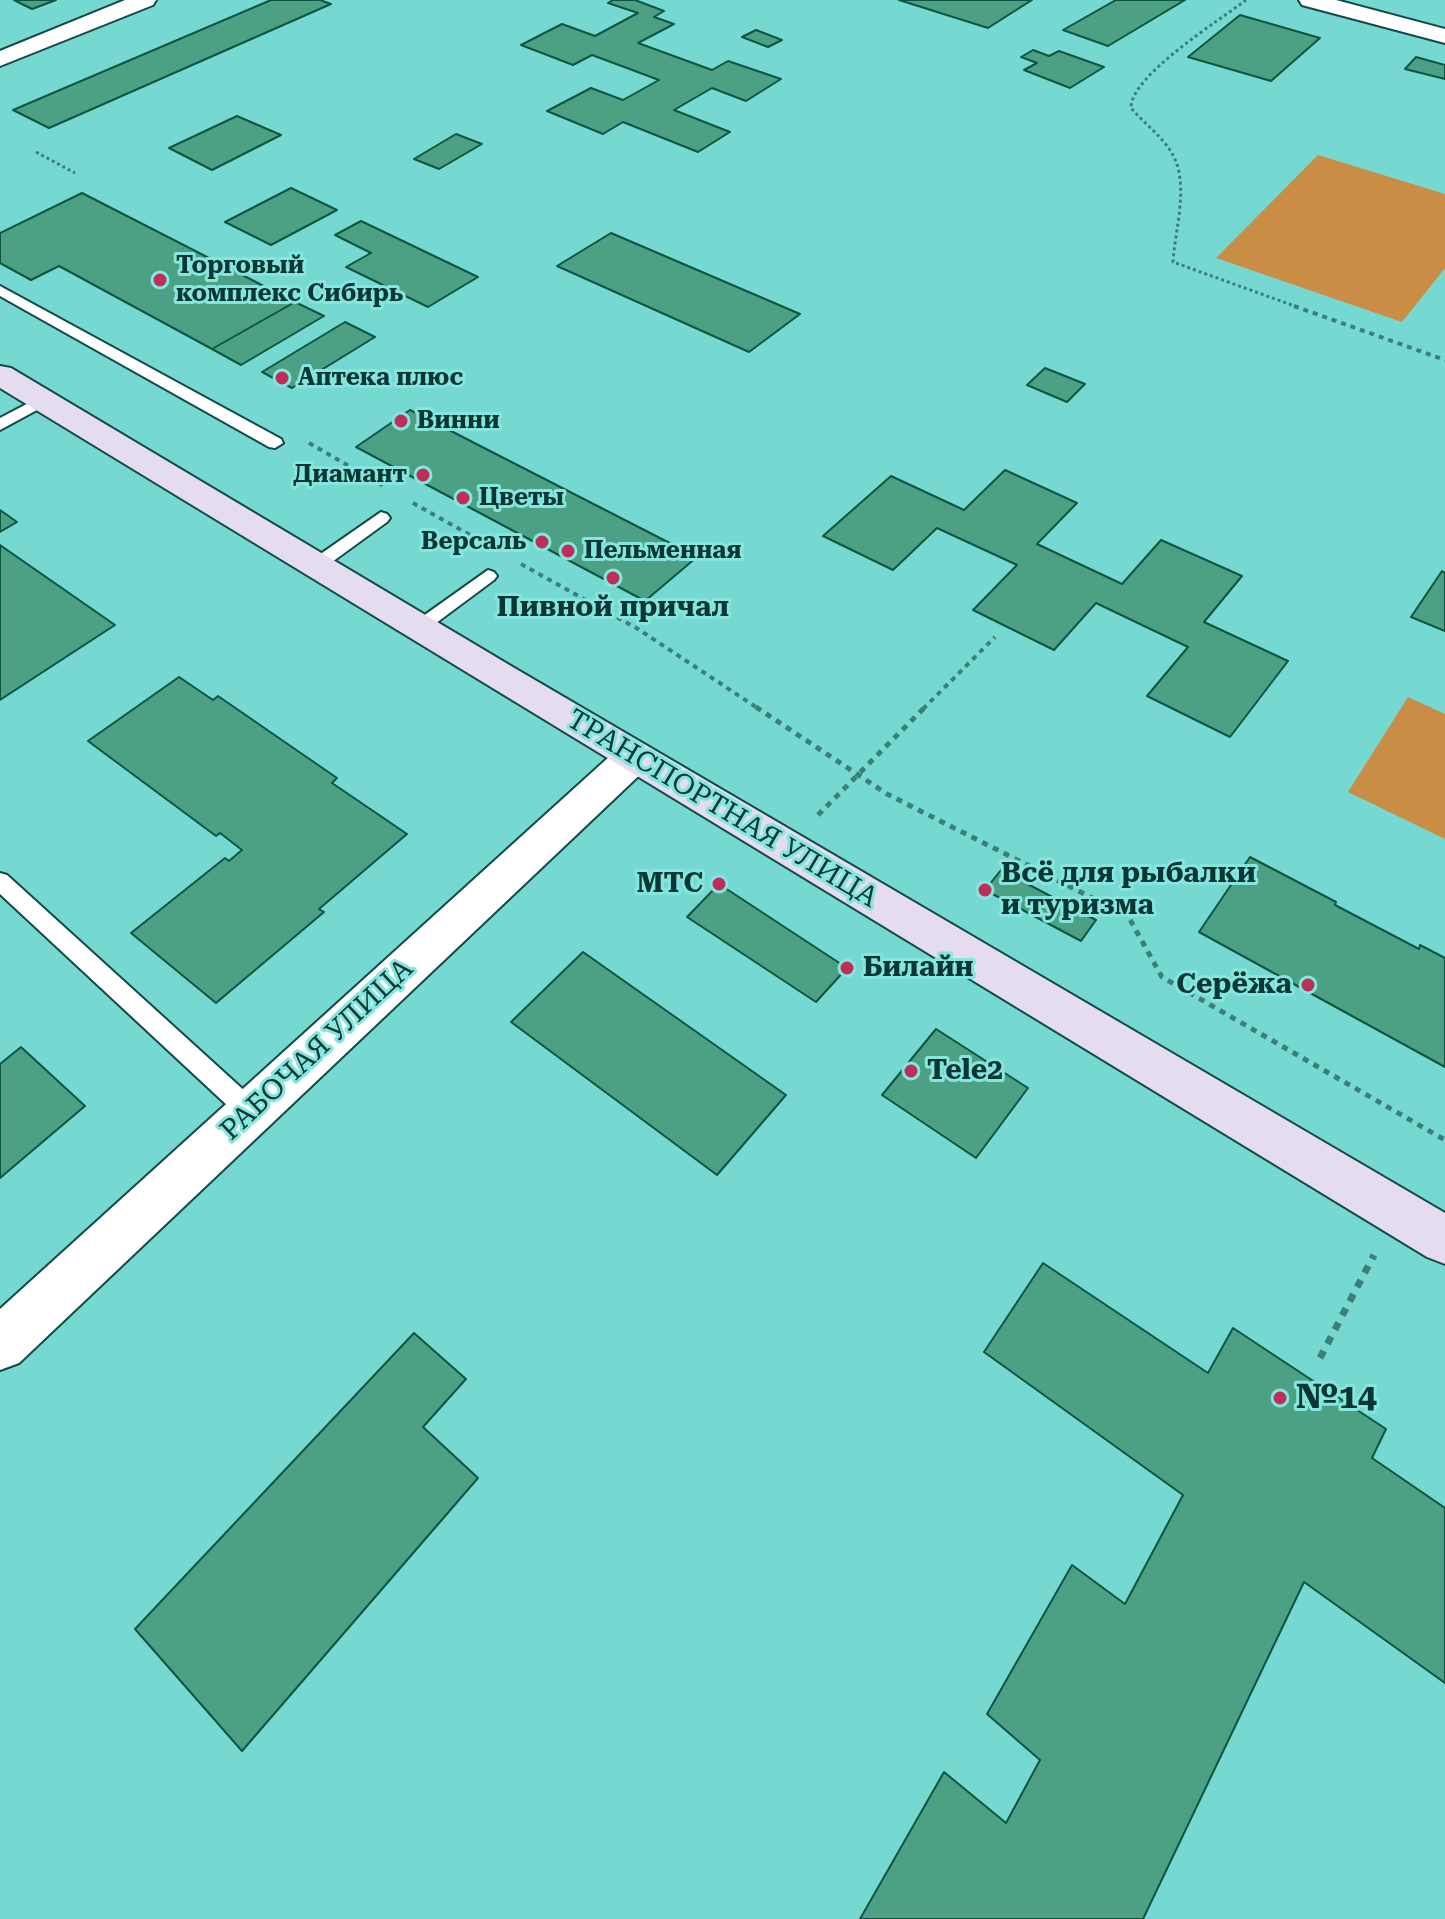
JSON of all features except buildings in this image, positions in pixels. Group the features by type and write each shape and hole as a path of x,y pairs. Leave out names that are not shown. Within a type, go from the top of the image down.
{"street":[{"path":"0,59 145,0"},
{"path":"1310,0 1445,36"},
{"name":"ТРАНСПОРТНАЯ УЛИЦА","path":"0,375 1445,1240"},
{"name":"РАБОЧАЯ УЛИЦА","path":"0,1344 634,757"}],"lane":[{"path":"0,290 275,443"},
{"path":"0,425 42,401"},
{"path":"315,566 381,518"},
{"path":"418,628 488,576"},
{"path":"0,881 251,1112"}],"path":[{"path":"1246,0 1167,62 1130,98 1131,108 1172,152 1177,169 1179,211 1173,262 1445,360"},
{"path":"36,152 75,173"},
{"path":"304,440 394,492"},
{"path":"407,500 489,545"},
{"path":"516,560 638,629 887,794 1128,916 1162,977 1445,1140"},
{"path":"786,847 995,637"},
{"path":"1320,1358 1397,1212"}],"shaded area":[{"path":"1318,155 1445,194 1445,268 1402,322 1216,258"},
{"path":"1408,697 1445,714 1445,839 1348,792"}],"place":[{"name":"Торговый комплекс Сибирь","path":"160,280"},
{"name":"Аптека плюс","path":"282,378"},
{"name":"Винни","path":"401,421"},
{"name":"Диамант","path":"423,475"},
{"name":"Цветы","path":"463,498"},
{"name":"Версаль","path":"542,542"},
{"name":"Пельменная","path":"568,551"},
{"name":"Пивной причал","path":"613,578"},
{"name":"МТС","path":"719,884"},
{"name":"Всё для рыбалки и туризма","path":"985,890"},
{"name":"Билайн","path":"847,968"},
{"name":"Серёжа","path":"1308,985"},
{"name":"Tele2","path":"911,1071"},
{"name":"№14","path":"1280,1398"}]}
